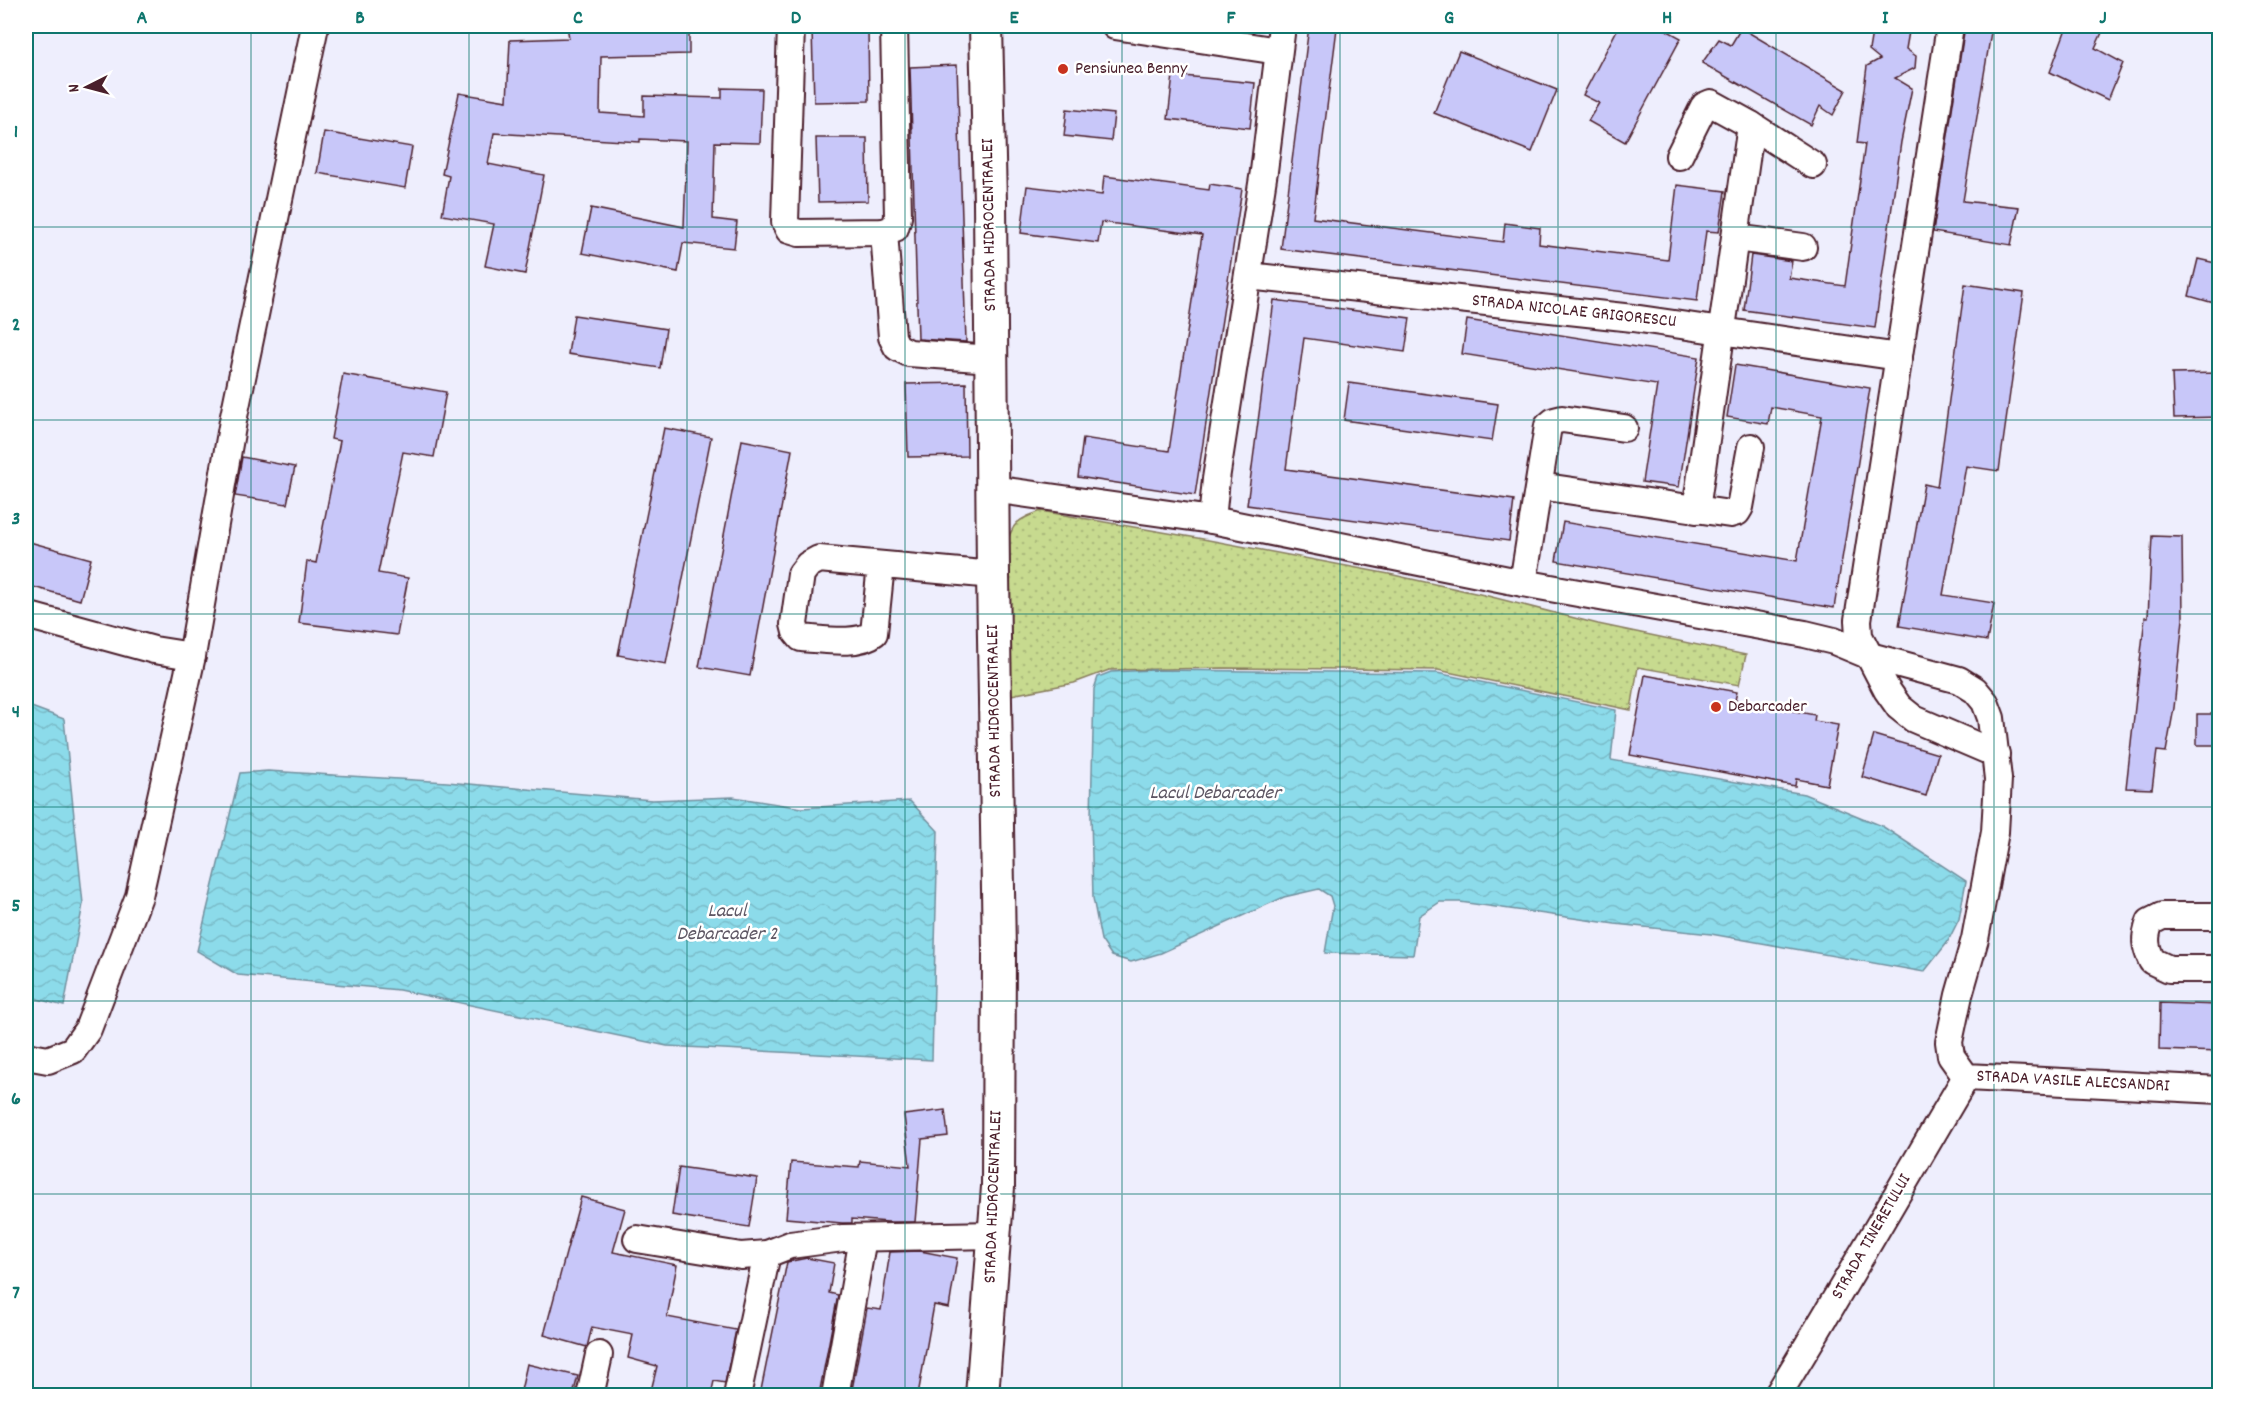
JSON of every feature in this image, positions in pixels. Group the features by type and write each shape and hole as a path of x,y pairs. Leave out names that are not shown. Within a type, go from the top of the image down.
{"street":[{"path":"26,1056 48,1060 73,1050 88,1029 139,896 192,656 233,421 315,26"},
{"path":"791,26 785,222 789,230 799,233 884,232 895,228 898,217 894,26"},
{"name":"STRADA HIDROCENTRALEI","path":"982,1395 998,1187 999,952 986,26"},
{"path":"1115,26 1278,51"},
{"path":"1212,520 1216,478 1264,171 1282,26"},
{"path":"1950,26 1858,620 1859,636 1899,707 1914,719 1996,754"},
{"path":"1679,156 1704,106 1711,103 1751,125 1813,165"},
{"path":"1696,510 1751,125"},
{"path":"884,232 892,337 897,347 909,353 992,359"},
{"path":"1736,238 1803,247"},
{"name":"STRADA NICOLAE GRIGORESCU","path":"1248,276 1621,316 1899,357"},
{"path":"1523,583 1548,426 1562,419 1624,428"},
{"path":"1539,486 1696,510 1737,513 1751,447"},
{"path":"992,489 1212,520 1523,583 1834,641 1870,656 1959,680 1975,690 1985,702 1991,718 1996,754"},
{"path":"881,565 993,575"},
{"path":"26,615 154,650 192,656"},
{"name":"STRADA VASILE ALECSANDRI","path":"1996,754 1998,778 1995,832 1975,939 1959,995 1949,1042 1951,1056 1966,1077 2220,1090"},
{"path":"2220,916 2162,916 2150,922 2145,940 2145,946 2152,961 2169,969 2220,969"},
{"name":"STRADA TINERETULUI","path":"1777,1395 1839,1296 1867,1243 1966,1077"},
{"path":"637,1239 741,1256 766,1254 790,1245 862,1238 994,1235"},
{"path":"835,1395 862,1238"},
{"path":"737,1395 766,1254"},
{"path":"590,1395 599,1355"}],"green space":[{"path":"1041,511 1389,574 1598,624 1746,655 1739,685 1638,667 1631,710 1438,670 1223,668 1109,670 1074,683 1011,695 1006,548 1013,527 1026,517"}],"water":[{"name":"Lacul Debarcader","path":"1152,670 1437,673 1616,710 1611,760 1804,794 1882,826 1966,881 1959,919 1947,943 1924,972 1711,934 1615,924 1460,902 1440,902 1419,916 1413,955 1325,953 1333,906 1330,896 1319,889 1284,897 1161,953 1131,962 1112,956 1101,940 1093,898 1091,816 1094,689 1098,677 1111,672"},
{"path":"26,705 64,719 83,904 64,1006 26,996"},
{"name":"Lacul Debarcader 2","path":"268,771 447,782 652,800 733,797 802,808 910,801 938,831 932,1060 667,1046 399,990 238,975 197,951 240,773"}],"building":[{"path":"567,26 689,26 689,54 601,56 600,113 644,116 644,96 722,98 722,88 762,89 760,143 715,142 713,219 737,222 734,248 683,243 678,272 582,253 591,208 684,227 687,141 640,139 640,142 494,133 488,164 544,175 525,274 485,266 494,224 442,215 449,176 442,174 459,93 507,101 510,40 569,38"},
{"path":"1309,26 1337,28 1313,218 1503,242 1505,223 1540,228 1539,244 1668,260 1677,185 1725,191 1719,232 1706,231 1697,301 1281,249"},
{"path":"1619,26 1659,26 1681,38 1625,142 1588,121 1599,103 1583,95"},
{"path":"1873,26 1910,26 1906,49 1916,56 1915,68 1895,78 1912,88 1901,142 1875,328 1744,310 1751,255 1792,261 1789,278 1845,286 1865,144 1857,143 1867,66 1880,59 1869,50"},
{"path":"1965,26 1992,26 1963,201 2019,207 2011,245 1933,232"},
{"path":"2067,26 2105,26 2095,48 2123,63 2108,100 2050,72"},
{"path":"868,28 869,101 814,102 812,30"},
{"path":"1741,28 1846,90 1833,115 1820,106 1811,125 1702,63 1719,39 1731,45"},
{"path":"1459,51 1557,90 1532,152 1434,113"},
{"path":"957,65 966,342 918,339 910,67"},
{"path":"1173,75 1255,83 1250,128 1168,119"},
{"path":"1067,109 1114,114 1111,141 1064,136"},
{"path":"324,132 412,147 405,188 317,173"},
{"path":"816,138 867,138 868,201 818,202"},
{"path":"1104,176 1209,190 1210,184 1242,189 1195,495 1078,477 1083,438 1169,451 1202,235 1101,222 1098,243 1021,233 1027,186 1102,195"},
{"path":"2198,259 2220,264 2220,282 2214,303 2189,296"},
{"path":"1965,284 2024,293 1999,471 1966,466 1943,595 1994,603 1987,641 1899,626 1924,484 1937,487"},
{"path":"1274,300 1410,318 1405,352 1304,338 1286,469 1514,500 1509,541 1247,505"},
{"path":"574,315 666,329 660,368 568,354"},
{"path":"1467,320 1699,357 1679,487 1642,482 1657,385 1462,354"},
{"path":"1735,365 1870,388 1834,608 1556,561 1563,522 1797,561 1822,416 1771,407 1768,424 1727,417"},
{"path":"2220,373 2220,417 2174,418 2172,374"},
{"path":"343,374 446,392 434,457 403,452 378,573 408,578 397,635 299,623 307,561 316,563 340,441 331,439"},
{"path":"966,383 967,456 908,457 906,384"},
{"path":"1349,383 1498,404 1492,441 1344,420"},
{"path":"664,428 711,437 666,664 618,655"},
{"path":"742,440 792,450 750,676 699,667"},
{"path":"242,457 295,467 287,504 235,496"},
{"path":"2152,536 2182,537 2183,619 2174,708 2166,752 2157,751 2152,789 2126,788 2145,617 2148,617"},
{"path":"26,541 91,559 80,600 26,585"},
{"path":"1645,675 1737,692 1735,700 1815,715 1814,721 1838,725 1827,785 1796,779 1795,786 1630,755"},
{"path":"2197,714 2220,714 2220,745 2197,745"},
{"path":"1874,735 1938,754 1926,796 1862,777"},
{"path":"2160,1003 2220,1005 2220,1052 2159,1050"},
{"path":"945,1110 948,1136 922,1139 915,1222 852,1219 852,1223 842,1223 786,1218 791,1162 859,1167 860,1161 910,1166 904,1115"},
{"path":"679,1167 757,1178 749,1227 672,1215"},
{"path":"581,1197 625,1209 613,1252 677,1265 667,1317 736,1330 725,1383 714,1381 711,1395 650,1395 657,1366 628,1358 633,1335 592,1327 587,1347 544,1335"},
{"path":"920,1251 957,1258 949,1308 934,1305 918,1395 851,1395 867,1308 881,1310 890,1252"},
{"path":"807,1258 834,1263 829,1293 838,1295 819,1395 760,1395 787,1262"},
{"path":"527,1364 578,1376 573,1395 520,1395"}],"place":[{"name":"Pensiunea Benny","path":"1063,69"},
{"name":"Debarcader","path":"1716,707"}]}
